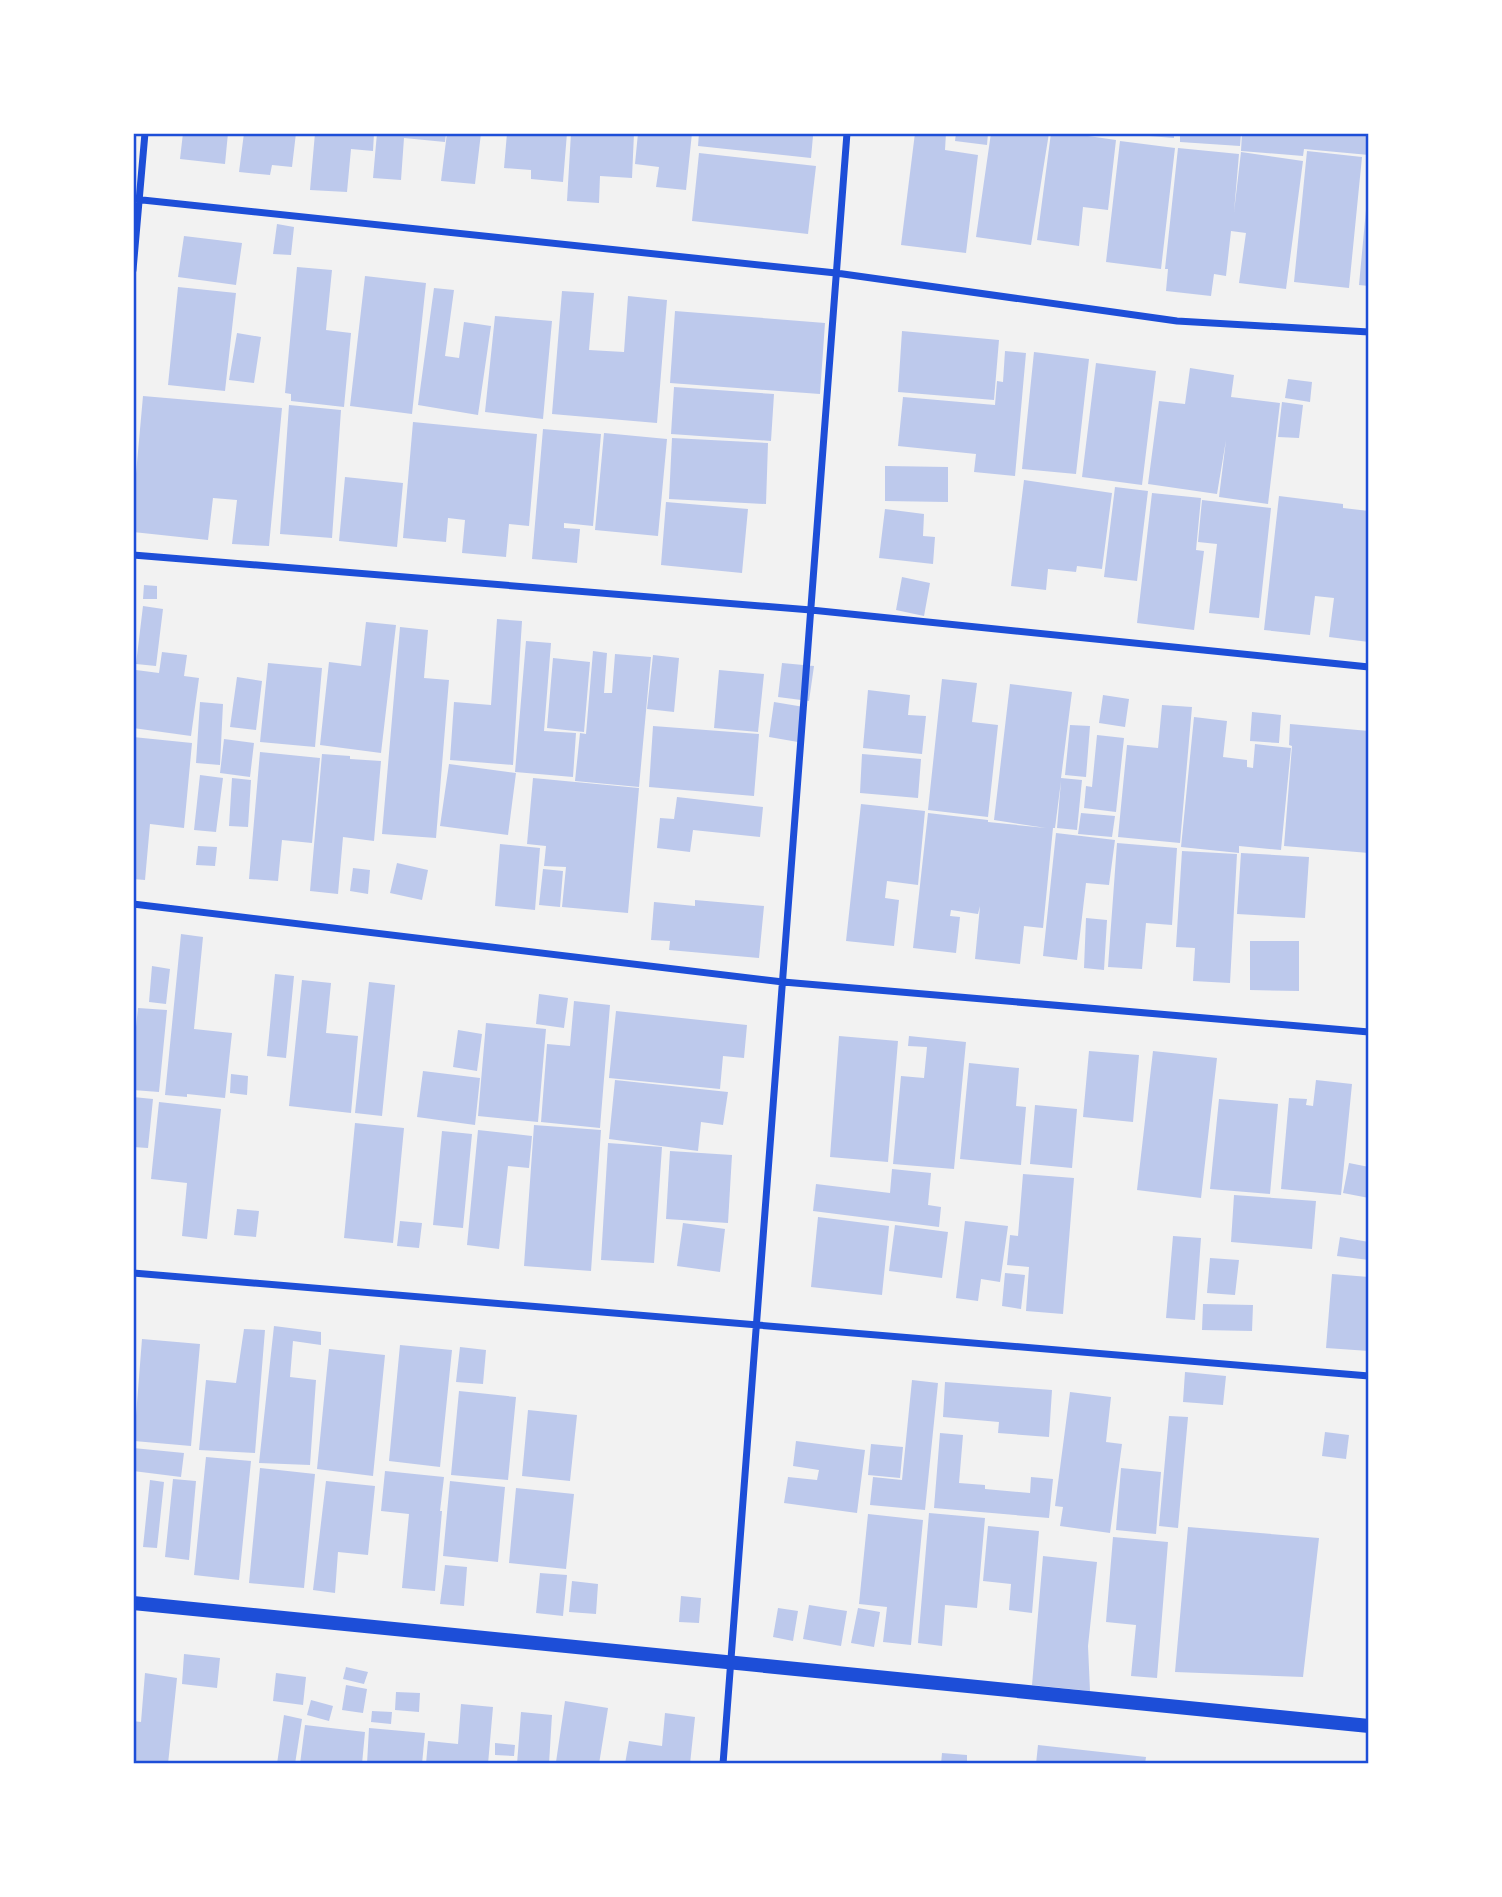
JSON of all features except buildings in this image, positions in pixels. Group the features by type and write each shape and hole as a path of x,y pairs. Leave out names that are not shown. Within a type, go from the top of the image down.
{"main road":[{"path":"133,1603 1369,1726"}],"street":[{"path":"133,270 136,199 145,133"},
{"path":"723,1764 847,133"},
{"path":"136,199 836,273 1177,321 1369,332"},
{"path":"133,555 811,610 1369,667"},
{"path":"133,904 783,982 1369,1032"},
{"path":"133,1273 1369,1376"}]}
